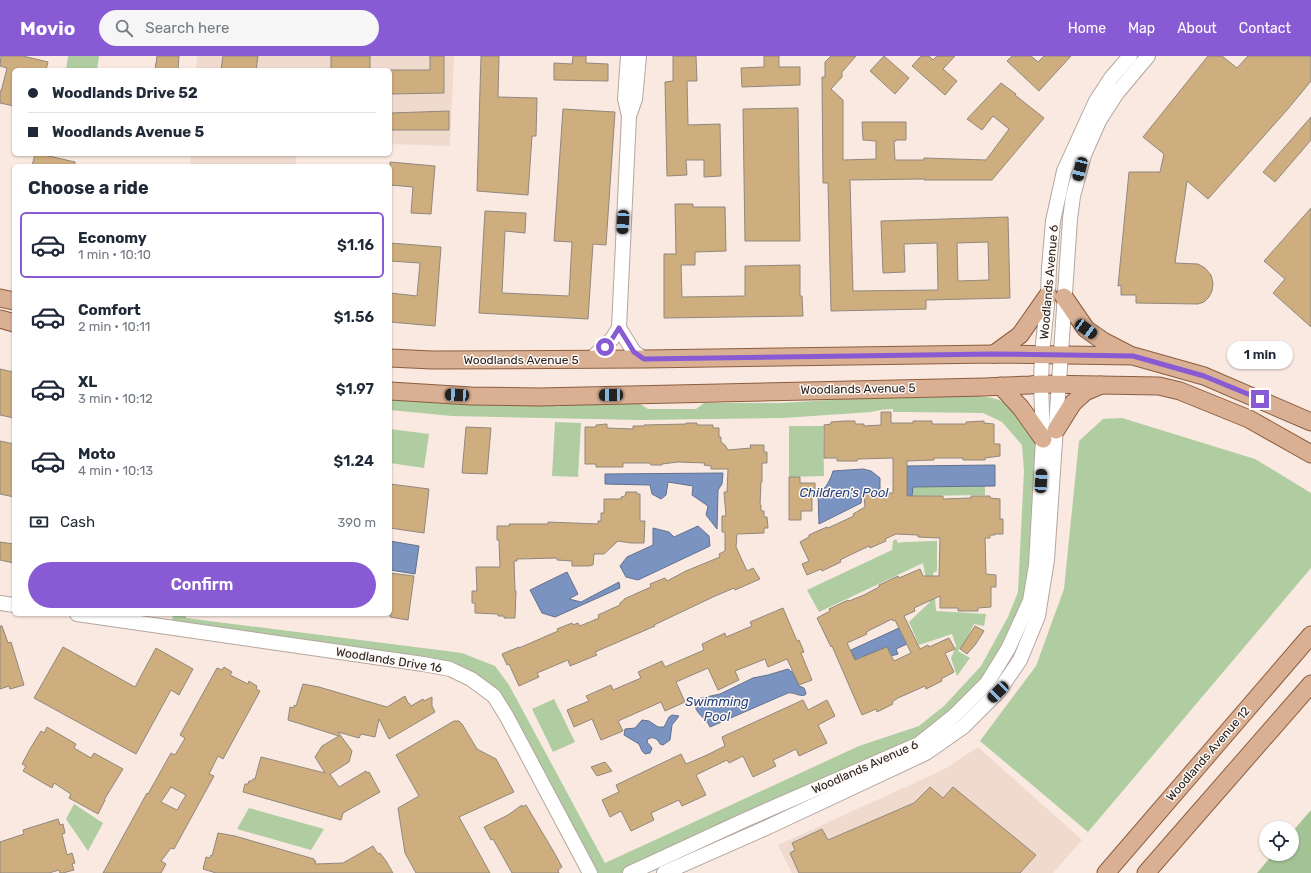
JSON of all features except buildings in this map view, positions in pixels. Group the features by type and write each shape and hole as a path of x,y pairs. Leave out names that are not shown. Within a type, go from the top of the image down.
{"main road":[{"path":"994,354 1020,335 1056,296 1086,329 1103,341 1133,356"},
{"path":"0,298 12,301"},
{"path":"0,319 12,322"},
{"name":"Woodlands Avenue 5","path":"392,358 432,360 590,360 994,354 1133,356 1204,376 1311,422"},
{"name":"Woodlands Avenue 5","path":"392,391 471,396 539,397 1041,384 1159,386 1180,391 1249,419 1311,454"},
{"path":"1001,386 1049,435 1073,403 1084,392 1103,384"},
{"name":"Woodlands Avenue 12","path":"1106,873 1311,635"},
{"path":"1146,873 1311,684"}],"street":[{"path":"590,360 612,339 619,328 629,116 625,99 628,56"},
{"path":"629,116 636,99 639,56"},
{"name":"Woodlands Avenue 6","path":"630,873 746,819 919,744 954,716 986,683 1008,649 1030,601 1036,565 1049,435 1059,384 1060,355 1056,296 1049,268 1053,221 1064,171 1096,101 1111,78 1130,56"},
{"name":"Woodlands Avenue 6","path":"664,873 768,827 926,753 963,727 998,692 1020,660 1038,616 1046,560 1049,435 1041,384 1042,354 1056,296 1073,196 1084,155 1099,121 1117,93 1148,56"},
{"path":"619,328 634,352 644,359"},
{"path":"0,603 12,605"},
{"name":"Woodlands Drive 16","path":"104,616 172,621 423,664 450,669 471,680 494,696 507,717 590,873"}],"shaded area":[{"path":"197,56 454,56 450,146 392,144 392,68 196,68"},
{"path":"191,156 296,156 296,164 190,164"},
{"path":"978,747 1082,840 1053,873 792,873 778,845 943,770"}],"green space":[{"path":"68,56 99,56 97,68 66,68"},
{"path":"392,396 546,402 558,406 570,402 640,404 648,409 696,409 704,403 781,403 848,399 967,396 986,397 1004,402 1017,412 1039,441 1028,608 986,680 919,743 626,873 593,873 508,717 472,679 171,627 173,616 186,616 186,618 462,653 495,666 509,685 605,863 859,746 919,726 944,706 981,666 1008,617 1018,592 1024,471 1022,445 1002,422 983,413 893,412 893,409 890,409 871,412 783,418 641,420 452,416 392,410"},
{"path":"1122,418 1255,459 1311,493 1311,568 1088,832 980,741 1036,666 1064,589 1079,441 1103,419"},
{"path":"555,422 581,423 578,477 552,476"},
{"path":"789,426 823,426 824,476 789,477"},
{"path":"392,429 429,434 424,468 392,463"},
{"path":"985,486 985,495 912,496 912,487"},
{"path":"896,539 898,543 937,541 937,571 933,573 936,611 986,614 984,626 974,624 965,642 958,651 970,658 957,676 951,658 956,646 952,634 919,645 909,622 930,602 923,563 819,612 807,590 892,550 893,541"},
{"path":"554,699 575,742 553,752 532,709"},
{"path":"74,804 103,823 88,851 66,819"},
{"path":"249,808 324,829 311,850 237,829"},
{"path":"1311,810 1311,873 1257,873 1267,861 1299,861 1299,824"}],"water":[{"path":"995,465 995,486 913,487 912,496 907,496 907,466"},
{"name":"Children's Pool","path":"863,469 871,471 880,478 880,490 873,492 862,492 861,503 819,524 818,494 831,478 833,471"},
{"path":"723,473 722,484 718,490 717,529 706,515 708,506 692,495 693,486 668,482 666,495 661,499 652,494 650,485 605,484 605,474"},
{"path":"698,526 709,536 710,546 638,580 626,577 620,566 627,557 653,545 653,528 669,532 674,537"},
{"path":"392,541 419,546 415,574 392,570"},
{"path":"567,572 578,594 569,599 581,602 619,582 620,588 555,617 542,613 530,590"},
{"path":"899,628 907,644 896,649 898,654 891,656 887,647 863,656 860,670 851,650"},
{"name":"Swimming Pool","path":"788,669 792,672 799,686 804,688 806,693 805,695 788,693 710,727 696,710 695,702 697,699 720,694 753,678"},
{"path":"672,715 679,716 672,725 670,740 663,745 660,744 655,738 648,739 647,742 652,748 650,753 645,754 639,744 624,735 625,729 635,728 642,720 649,721 658,727 664,727 669,717"}],"route":[{"path":"605,347 619,328 634,352 644,359 994,354 1133,356 1204,376 1260,399"}]}
